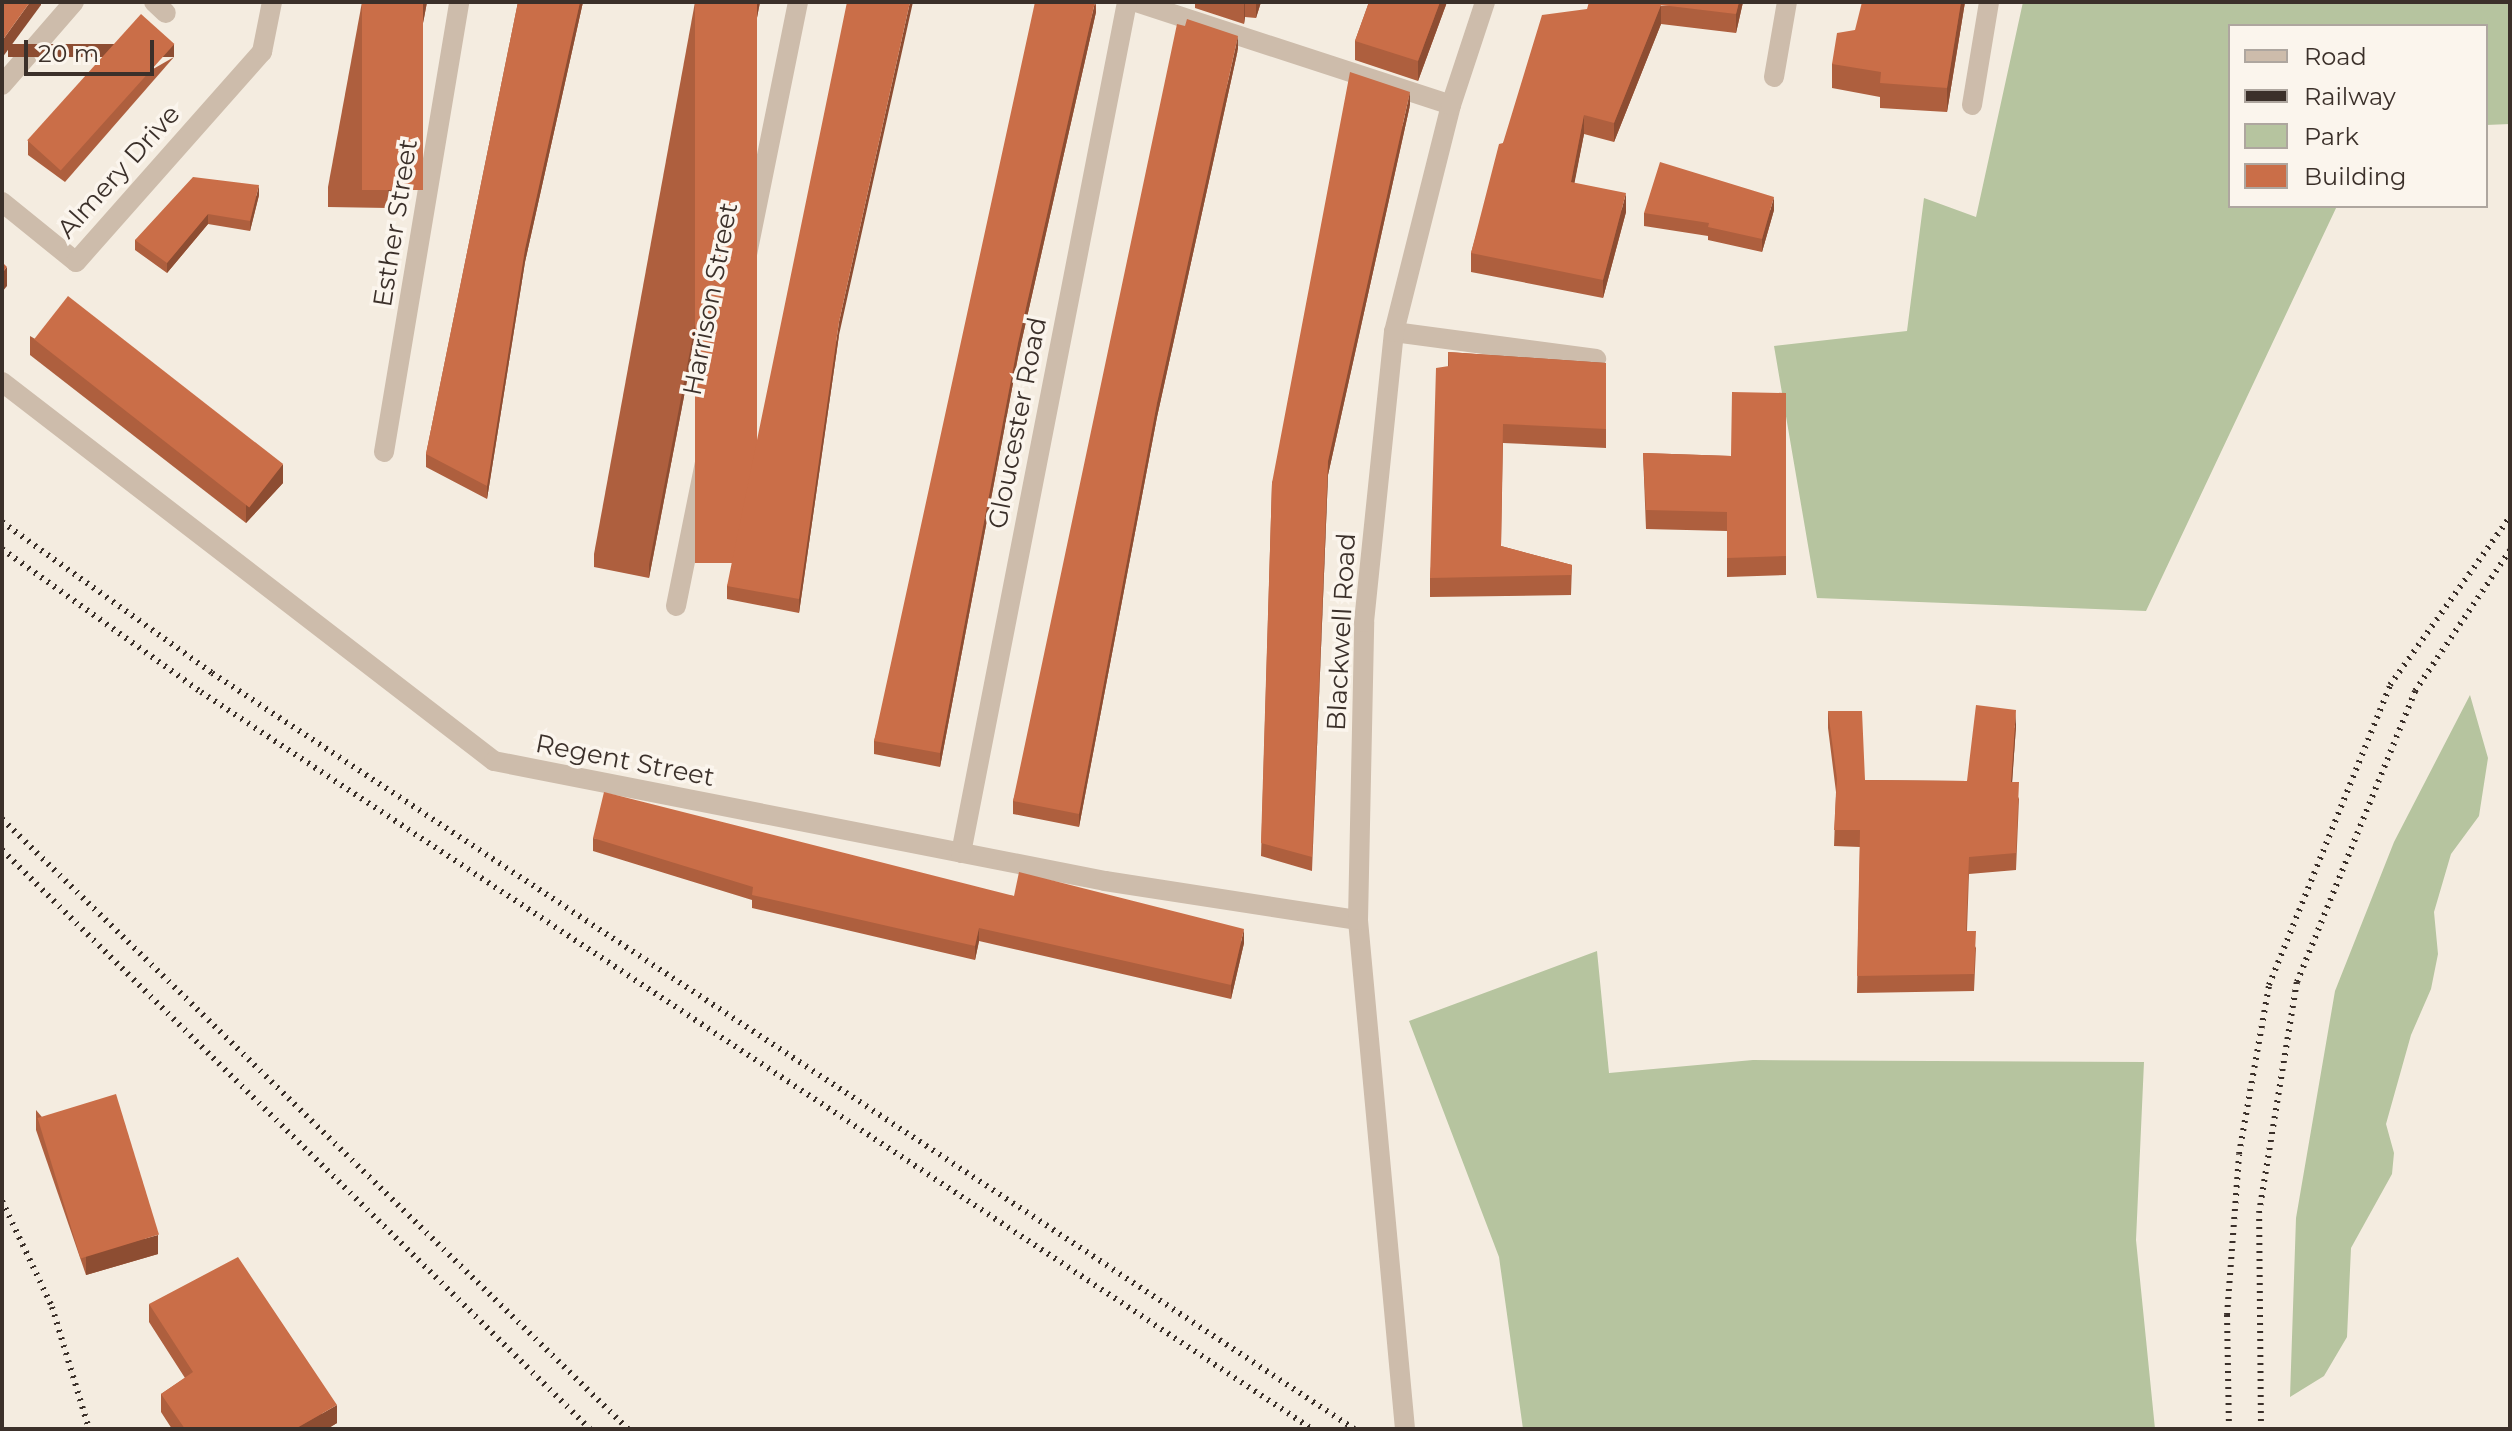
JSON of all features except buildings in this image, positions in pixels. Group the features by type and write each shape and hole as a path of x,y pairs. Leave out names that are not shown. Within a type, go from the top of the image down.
{"street":[{"path":"2,85 74,2"},
{"name":"Almery Drive","path":"2,202 76,262 262,52 272,2"},
{"name":"Esther Street","path":"384,452 459,2"},
{"name":"Harrison Street","path":"676,606 798,2"},
{"name":"Gloucester Road","path":"961,853 1127,2"},
{"path":"1136,2 1451,105"},
{"name":"Blackwell Road","path":"1405,1429 1388,1276 1358,920 1364,622 1394,332 1451,105 1485,2"},
{"path":"1774,77 1787,2"},
{"path":"1972,105 1989,2"},
{"path":"1394,332 1596,359"},
{"name":"Regent Street","path":"2,382 494,761 961,853 1358,920"}],"green space":[{"path":"2023,2 2510,2 2510,124 2488,125 2488,24 2228,24 2228,208 2336,208 2146,611 1817,598 1774,346 1907,331 1924,198 1976,217"},
{"path":"2470,695 2488,758 2479,816 2451,854 2434,912 2438,954 2431,989 2411,1035 2386,1124 2394,1153 2392,1174 2351,1248 2347,1337 2324,1376 2290,1397 2296,1218 2335,991 2394,842"},
{"path":"1597,951 1609,1073 1753,1060 2144,1062 2136,1240 2155,1429 1523,1429 1499,1257 1409,1021"}],"railway":[{"path":"2229,1429 2227,1315 2239,1154 2269,985 2390,685 2510,517"},
{"path":"2,522 212,673 1354,1429"},
{"path":"2,549 201,692 1312,1429"},
{"path":"2261,1429 2259,1213 2297,982 2415,691 2510,550"},
{"path":"2,819 628,1429"},
{"path":"2,850 590,1429"},
{"path":"2,1201 52,1307 89,1429"}]}
